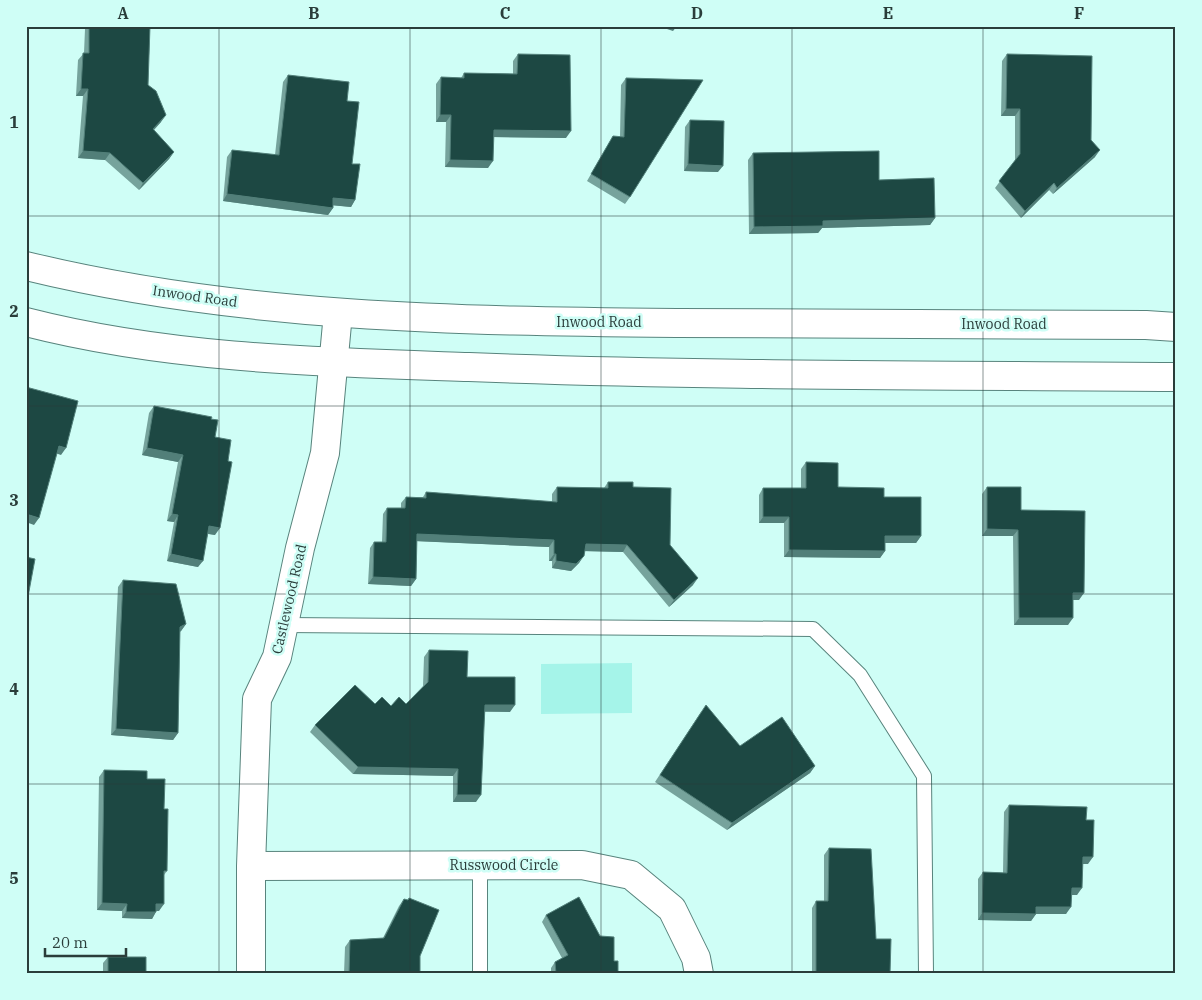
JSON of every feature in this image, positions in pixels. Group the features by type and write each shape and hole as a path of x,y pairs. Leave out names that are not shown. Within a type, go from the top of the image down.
{"main road":[{"name":"Inwood Road","path":"26,266 85,280 338,314 490,321 1136,325 1176,327"},
{"name":"Castlewood Road","path":"251,974 251,866 257,699 277,657 300,548 325,453 338,314"},
{"path":"26,322 196,352 333,362 572,371 1176,377"},
{"name":"Russwood Circle","path":"251,866 582,865 631,875 672,909 696,958 699,974"}],"lane":[{"path":"284,625 813,629 860,676 924,776 926,974"},
{"path":"480,865 480,974"}],"shaded area":[{"path":"632,663 632,713 541,714 541,664"}],"building":[{"path":"89,26 150,26 148,85 156,91 166,115 153,129 174,152 143,183 110,153 83,151 88,89 81,89 83,53 89,53"},
{"path":"518,54 570,55 571,131 494,130 493,161 450,160 451,115 440,115 441,77 464,78 464,73 517,74"},
{"path":"1007,54 1092,56 1091,140 1100,150 1057,188 1054,183 1025,211 999,181 1020,154 1020,109 1006,109"},
{"path":"288,75 349,82 347,101 359,102 352,164 360,164 355,200 333,198 333,208 227,194 232,150 279,155"},
{"path":"626,78 703,80 630,197 591,174 613,136 624,137"},
{"path":"690,120 724,121 723,166 688,164"},
{"path":"879,151 879,180 934,178 935,218 823,221 823,226 754,227 753,153"},
{"path":"26,387 78,401 66,448 59,446 39,518 26,514"},
{"path":"154,406 212,417 211,419 218,420 215,437 231,440 228,461 232,462 220,528 209,526 203,561 171,554 178,515 172,514 183,455 147,448"},
{"path":"806,462 838,463 838,487 884,488 884,497 921,497 921,536 885,536 885,551 789,550 789,517 763,517 763,488 806,488"},
{"path":"608,482 633,482 633,487 671,488 670,545 698,578 674,600 627,545 586,544 584,556 576,564 556,561 554,540 417,534 416,579 373,577 374,542 386,542 387,508 405,508 406,497 426,498 426,492 557,502 557,487 608,488"},
{"path":"987,487 1021,487 1021,510 1085,511 1084,593 1073,593 1073,618 1019,618 1018,530 987,529"},
{"path":"26,557 35,559 27,602 26,602"},
{"path":"123,580 176,584 186,624 180,627 178,733 116,729"},
{"path":"429,650 468,651 467,677 515,677 515,705 485,705 481,795 457,795 458,769 358,767 315,725 355,685 375,704 382,697 391,706 399,697 406,704 428,682"},
{"path":"706,705 740,746 782,717 815,766 732,823 660,775"},
{"path":"104,770 147,771 147,779 165,779 164,809 168,809 167,871 164,871 164,904 156,904 156,912 126,912 127,904 102,903"},
{"path":"1009,805 1087,807 1086,820 1094,820 1093,857 1083,857 1082,888 1072,888 1071,907 1036,907 1036,914 982,913 983,872 1007,873"},
{"path":"829,848 871,849 876,939 891,939 890,974 816,974 816,901 828,901"},
{"path":"579,897 600,936 614,937 614,961 618,961 618,974 556,974 555,962 568,955 546,915"},
{"path":"409,898 439,910 420,956 420,974 349,974 350,940 384,938 404,899 408,900"},
{"path":"108,957 146,957 146,974 108,974"}]}
